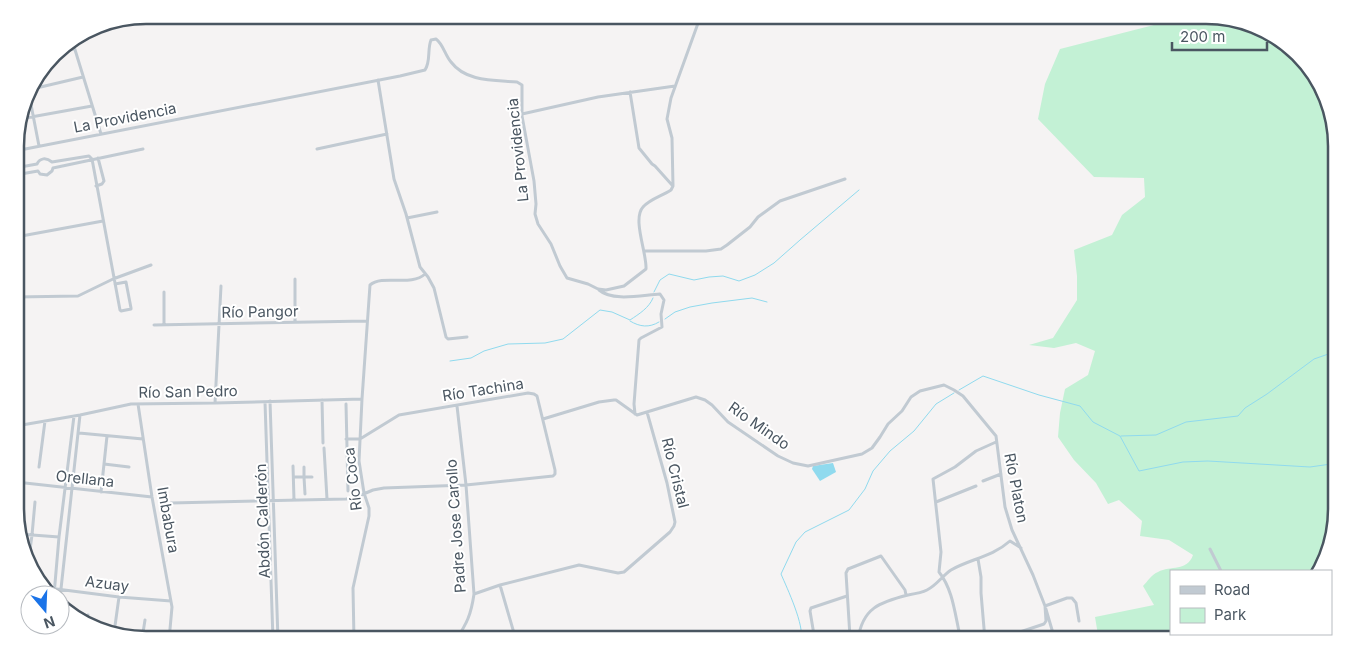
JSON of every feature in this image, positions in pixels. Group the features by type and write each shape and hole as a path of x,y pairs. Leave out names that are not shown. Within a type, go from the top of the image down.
{"street":[{"path":"673,186 672,138 667,119 671,98 698,24"},
{"name":"La Providencia","path":"24,149 425,70 428,63 431,40 436,39 440,42 447,57 461,72 471,77 520,83 522,88 522,114 534,180 535,214 538,224 551,244 567,278 606,290 624,286 644,271 646,267 640,211 644,205 670,190 673,186"},
{"path":"71,50 74,49 101,134"},
{"path":"39,88 83,77"},
{"path":"378,80 392,171 420,267 434,288 446,337 448,339 467,337"},
{"path":"522,114 598,97 675,86"},
{"path":"666,88 671,98"},
{"path":"630,92 639,148 673,186"},
{"path":"31,105 40,146"},
{"path":"27,118 92,106"},
{"path":"318,149 387,134"},
{"path":"37,164 40,174 46,175 53,168 143,149"},
{"path":"24,166 37,164 43,158 49,159 52,162 89,156 92,159"},
{"path":"96,186 104,181 98,158"},
{"path":"92,159 113,279 120,310 131,309 126,282 115,284"},
{"path":"52,162 53,168"},
{"path":"24,173 38,171"},
{"path":"644,251 706,251 721,249 780,201 845,178"},
{"path":"407,218 437,212"},
{"path":"24,236 103,221"},
{"path":"24,297 78,296 113,279 151,265"},
{"name":"Río Coca","path":"354,631 354,588 369,516 359,461 371,284 417,280 425,274"},
{"path":"295,279 295,322"},
{"path":"215,404 221,286"},
{"path":"598,289 606,294 636,297 660,294 664,300 661,314 663,326 639,340 634,404 636,414"},
{"path":"164,292 164,325"},
{"name":"Río Pangor","path":"154,325 367,321"},
{"name":"Río Mindo","path":"636,414 696,397 701,398 712,405 728,422 778,456 793,463 808,466 866,452 880,437 888,424 902,411 911,397 920,391 944,385"},
{"name":"Río Platon","path":"944,385 962,396 996,436 1005,508 1012,530 1045,606 1053,631"},
{"name":"Río Tachina","path":"360,439 399,415 528,393 537,396 555,474 552,476 466,485"},
{"name":"Río San Pedro","path":"24,425 131,404 215,404 362,399"},
{"path":"322,400 323,443"},
{"path":"543,419 599,402 614,400 636,414"},
{"name":"Abdón Calderón","path":"265,402 278,631"},
{"name":"Abdón Calderón","path":"270,402 273,631"},
{"name":"Imbabura","path":"138,404 171,602 170,631"},
{"path":"346,404 348,491"},
{"name":"Padre Jose Carollo","path":"457,406 466,485 474,594 469,619 462,631"},
{"name":"Río Cristal","path":"474,594 500,585 579,564 618,573 624,572 672,529 675,522 667,484 647,412"},
{"path":"61,585 80,415"},
{"path":"54,585 74,416"},
{"path":"39,467 45,421"},
{"path":"79,433 143,438"},
{"path":"101,492 107,436"},
{"path":"346,439 360,439"},
{"path":"960,631 949,590 943,576 939,572 941,552 933,479 955,467 976,451 996,442"},
{"path":"324,448 327,499"},
{"path":"104,464 129,466"},
{"path":"293,466 294,500"},
{"path":"304,466 305,494"},
{"path":"983,481 1001,474"},
{"path":"294,477 312,477"},
{"name":"Orellana","path":"24,483 152,497"},
{"path":"171,503 354,498 364,493 384,488 466,485"},
{"path":"936,502 976,486"},
{"path":"30,549 35,502"},
{"path":"860,631 869,611 879,604 934,586 943,576 956,568 993,552 1010,541 1012,530"},
{"path":"26,535 59,537"},
{"path":"1010,541 1021,549"},
{"path":"1210,549 1220,570"},
{"path":"850,631 847,596 848,569 881,556 906,596"},
{"path":"978,559 984,631"},
{"path":"500,585 513,631"},
{"name":"Azuay","path":"70,590 171,602"},
{"path":"813,631 811,608 847,596"},
{"path":"115,627 118,597"},
{"path":"1023,631 1044,624 1046,621 1045,606 1067,598 1072,598 1076,604 1079,621"},
{"path":"143,631 145,620"}],"green space":[{"path":"1158,24 1215,24 1246,30 1281,49 1303,71 1319,99 1327,129 1328,518 1322,549 1312,570 1170,570 1170,631 1097,631 1095,617 1154,605 1143,586 1156,573 1187,564 1193,555 1169,540 1140,536 1142,521 1119,500 1108,504 1096,483 1074,460 1058,437 1065,389 1088,375 1095,351 1076,343 1054,348 1029,345 1053,338 1077,300 1074,250 1112,235 1122,215 1145,197 1144,178 1094,177 1038,119 1045,84 1060,49"}],"water":[{"path":"833,463 836,472 820,481 812,469 813,466"}],"waterway":[{"path":"654,292 660,280 669,274 694,280 723,276 739,281 755,275 774,263 859,190"},
{"path":"450,361 471,358 484,351 508,344 545,343 563,339 600,310 612,312 630,320 646,308 653,298"},
{"path":"665,319 675,312 712,303 752,298 767,302"},
{"path":"630,321 644,326 659,322"},
{"path":"1121,436 1156,435 1186,422 1238,416 1245,408 1314,359 1328,354"},
{"path":"959,390 983,376 1039,395 1080,406 1093,422 1120,436 1139,471 1183,462 1208,461 1310,467 1328,464"},
{"path":"801,631 791,597 781,574 796,542 805,532 849,510 865,489 873,471 890,451 914,431 936,404 954,393"}]}
